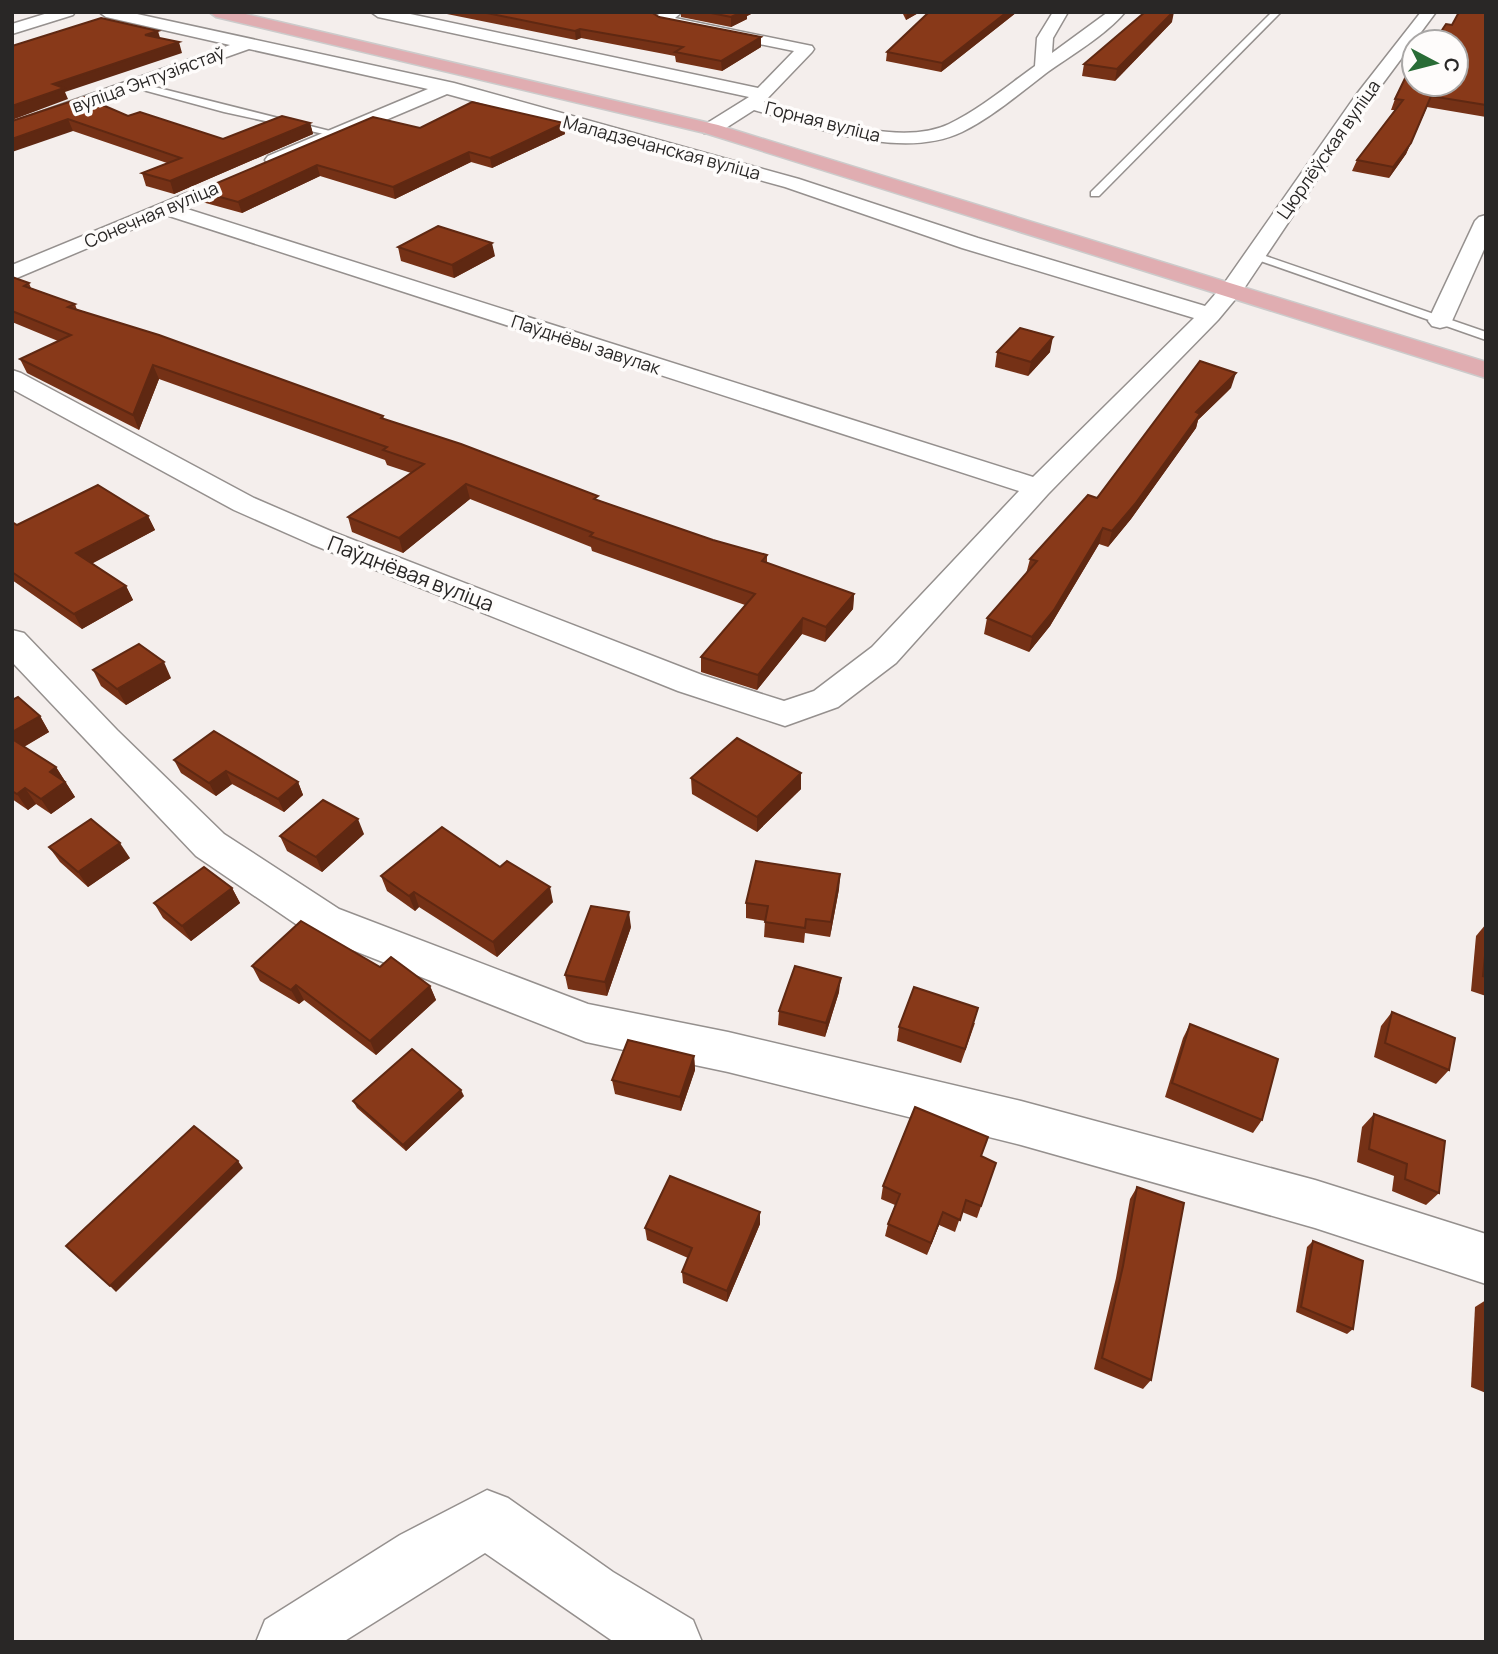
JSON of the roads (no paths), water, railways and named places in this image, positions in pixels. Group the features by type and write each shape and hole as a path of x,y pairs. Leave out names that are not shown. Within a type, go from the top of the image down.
{"main road":[{"name":"Маладзечанская вуліца","path":"216,12 658,114 1486,370"}],"street":[{"path":"12,29 68,12"},
{"name":"Маладзечанская вуліца","path":"106,12 445,88 792,183 970,243 1210,315"},
{"path":"379,12 756,99"},
{"path":"1043,68 1045,38 1061,12"},
{"name":"Цюрлёўская вуліца","path":"1038,488 1210,315 1306,183 1362,99 1429,12"},
{"name":"Горная вуліца","path":"756,99 841,129 886,137 931,136 955,128 1043,68 1114,13"},
{"path":"661,16 806,49 756,99 711,129"},
{"name":"вуліца Энтузіястаў","path":"12,128 244,45"},
{"path":"261,167 334,133 482,73"},
{"name":"Сонечная вуліца","path":"12,273 200,193"},
{"name":"Паўднёвы завулак","path":"164,208 1038,488"},
{"path":"1440,321 1486,221"},
{"name":"Паўднёвая вуліца","path":"12,379 244,504 335,543 690,682 785,714 826,699 884,655 1038,488"},
{"path":"12,641 104,739 211,845 324,921 586,1023 728,1052 1021,1124 1315,1204 1486,1259"},
{"path":"287,1642 421,1556 487,1519 592,1593 671,1642"}],"lane":[{"path":"1095,194 1277,12"},
{"path":"135,85 224,109 334,133"},
{"path":"1253,255 1486,335"}]}
